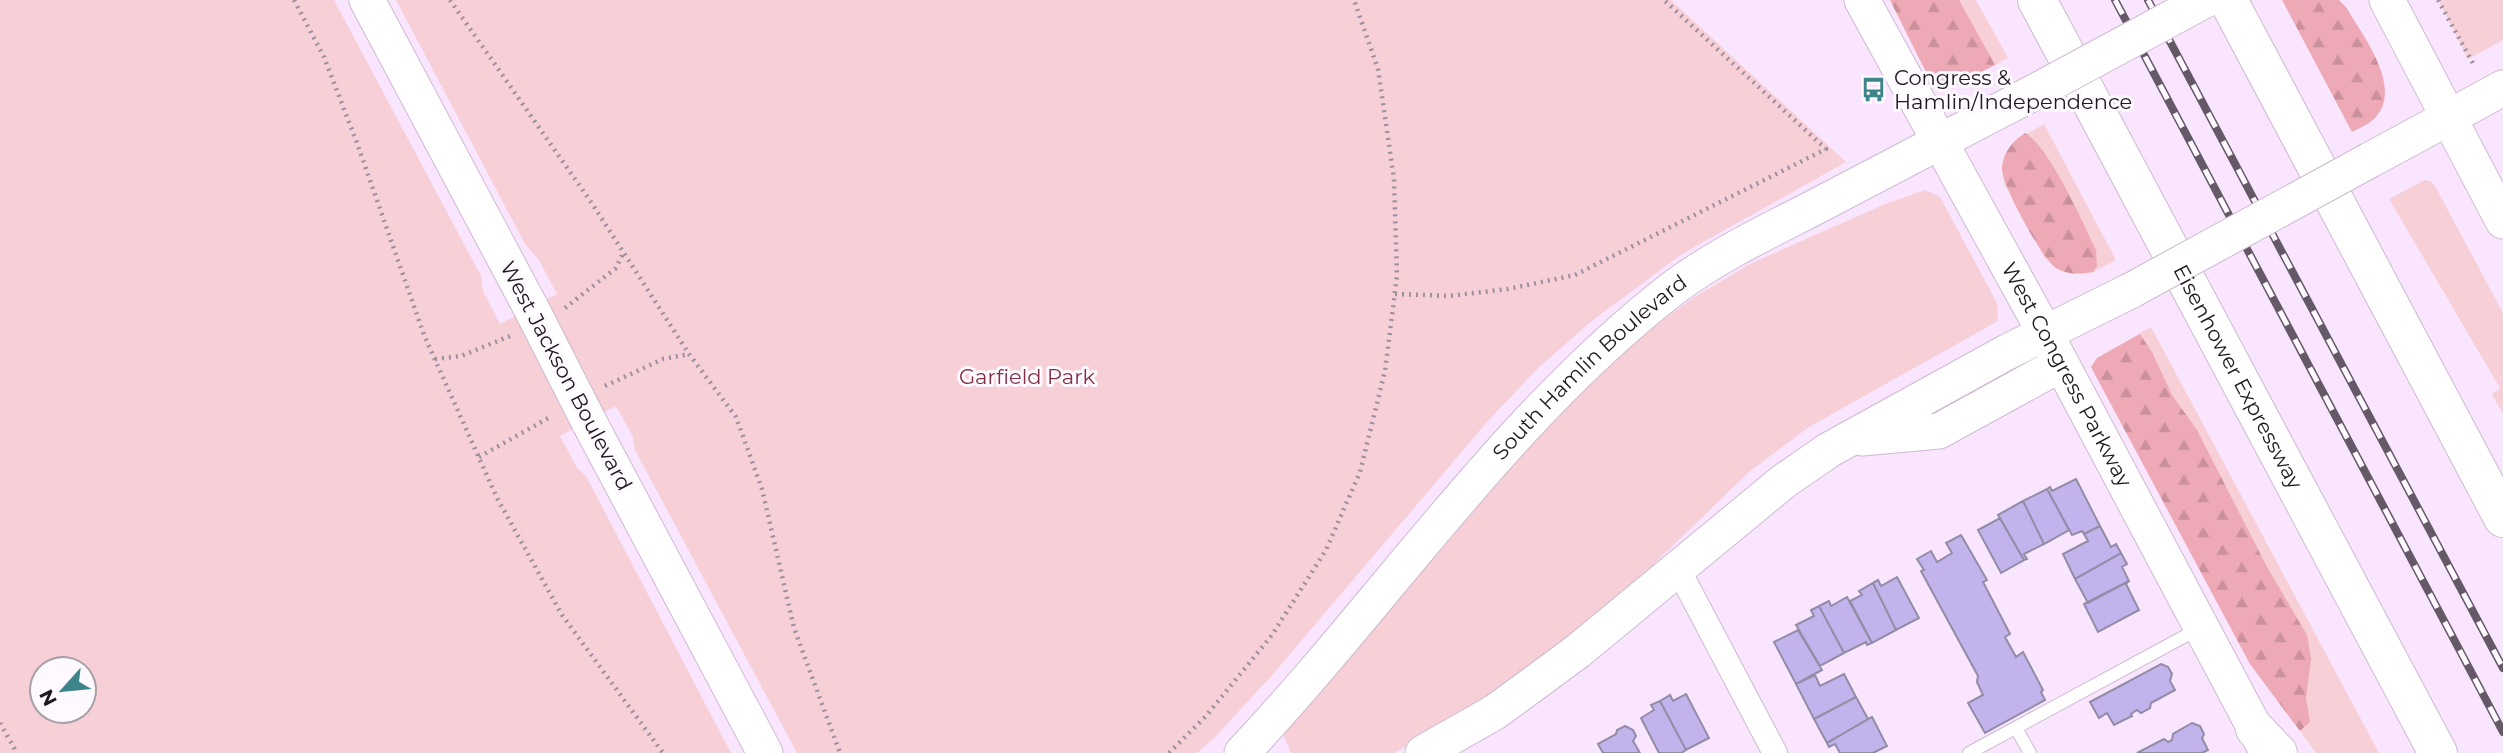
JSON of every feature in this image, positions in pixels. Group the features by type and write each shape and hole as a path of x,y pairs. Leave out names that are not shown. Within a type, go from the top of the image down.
{"highway":[{"name":"Eisenhower Expressway","path":"2038,0 2438,753"},
{"path":"2228,0 2503,518"}],"street":[{"name":"West Jackson Boulevard","path":"367,0 765,753"},
{"name":"West Congress Parkway","path":"1862,0 2045,333 2200,628 2267,745"},
{"name":"South Hamlin Boulevard","path":"1258,747 1487,467 1541,407 1602,347 1674,288 1730,252 2205,0"},
{"path":"2387,0 2503,221"},
{"path":"1423,753 1494,712 1578,651 1784,481 1848,439 2045,333 2132,290 2448,117 2489,78"},
{"path":"1848,439 1939,431 2061,364"},
{"path":"1677,567 1775,753"}],"lane":[{"path":"1969,753 2200,628"},
{"path":"2016,728 2030,753"}],"path":[{"path":"294,0 324,57 424,335 498,498 562,615 663,753"},
{"path":"450,0 590,202 688,354 736,417 762,489 794,628 840,753"},
{"path":"1169,753 1206,716 1272,635 1326,550 1360,472 1385,371 1397,276 1394,179 1378,69 1354,0"},
{"path":"1395,294 1449,296 1508,289 1575,275 1826,149 1664,0"},
{"path":"2438,0 2489,78"},
{"path":"0,723 17,753"}],"green space":[{"name":"Garfield Park","path":"0,0 334,0 481,276 483,291 500,324 557,294 539,260 525,244 396,0 1671,0 1846,162 1682,254 1593,320 1539,367 1487,422 1274,673 1197,753 797,753 635,450 633,437 616,406 560,436 577,468 586,476 731,753 0,753"},
{"path":"1890,0 1976,0 2008,58 1952,87 1932,84"},
{"path":"1890,0 1959,0 1995,65 1952,87 1932,84"},
{"path":"2282,0 2339,0 2346,7 2370,46 2383,77 2383,105 2370,122 2352,132"},
{"path":"2438,0 2503,0 2503,40 2468,59"},
{"path":"2044,124 2116,260 2093,272 2068,273 2055,267 2044,257 2004,183 2002,169 2005,155 2013,142"},
{"path":"2025,133 2055,169 2083,222 2096,250 2097,266 2093,272 2074,273 2056,268 2032,237 2015,204 2003,177 2002,168 2009,148"},
{"path":"2425,180 2435,186 2503,313 2503,414 2492,394 2500,388 2389,199"},
{"path":"1925,190 1940,197 1997,303 1998,321 1809,427 1749,472 1627,590 1572,639 1473,709 1394,753 1291,753 1282,732 1517,454 1627,346 1693,298 1750,264 1885,204"},
{"path":"2151,327 2379,753 2316,753 2250,664 2091,367 2097,358"},
{"path":"2140,334 2152,352 2172,395 2197,430 2267,567 2307,635 2311,659 2306,698 2310,722 2300,731 2250,664 2091,367 2097,358"}],"building":[{"path":"2076,479 2100,526 2084,534 2082,531 2072,535 2047,489 2050,487 2052,491"},
{"path":"2047,489 2069,530 2044,544 2023,501"},
{"path":"2023,501 2044,544 2024,554 2027,559 2024,560 1998,515"},
{"path":"2000,518 2024,560 2001,573 1978,530"},
{"path":"2100,526 2111,547 2116,544 2121,553 2075,579 2063,554 2088,541 2084,534"},
{"path":"1961,535 1987,580 1983,582 2010,634 2005,637 2016,657 2023,652 2043,690 2041,692 2045,700 1985,733 1968,703 1983,695 1977,682 1978,676 1917,559 1931,551 1937,562 1952,553 1946,543"},
{"path":"2121,553 2127,564 2122,567 2129,581 2088,603 2075,579"},
{"path":"1897,577 1919,618 1896,630 1873,583 1878,580 1881,586"},
{"path":"2129,581 2126,584 2139,610 2098,632 2084,604"},
{"path":"1873,583 1896,630 1872,643 1850,601 1862,595 1859,591"},
{"path":"1847,597 1872,643 1867,645 1866,642 1844,653 1819,606 1829,601 1831,606"},
{"path":"1819,606 1844,653 1820,666 1796,625 1814,616 1811,610"},
{"path":"1798,630 1822,670 1796,684 1774,642"},
{"path":"2161,664 2168,667 2172,674 2170,681 2175,690 2151,703 2150,708 2141,713 2137,710 2132,716 2114,725 2107,713 2099,718 2090,702"},
{"path":"1844,674 1856,697 1814,719 1796,684 1815,675 1820,686"},
{"path":"1686,694 1709,738 1686,750 1660,701 1670,695 1673,701"},
{"path":"1856,697 1868,719 1827,743 1814,719"},
{"path":"1660,701 1686,750 1681,753 1659,753 1641,718 1654,710 1651,705"},
{"path":"1872,717 1887,746 1873,753 1840,753 1835,744 1829,747 1827,743"},
{"path":"2192,723 2200,726 2208,750 2202,753 2137,753 2164,739 2168,742 2172,740 2173,734"},
{"path":"1625,726 1633,730 1636,736 1633,741 1640,753 1603,753 1598,744"}],"railway":[{"path":"2115,0 2503,732"},
{"path":"2148,0 2503,668"}],"place":[{"name":"Congress & Hamlin/Independence","path":"1874,90"}]}
